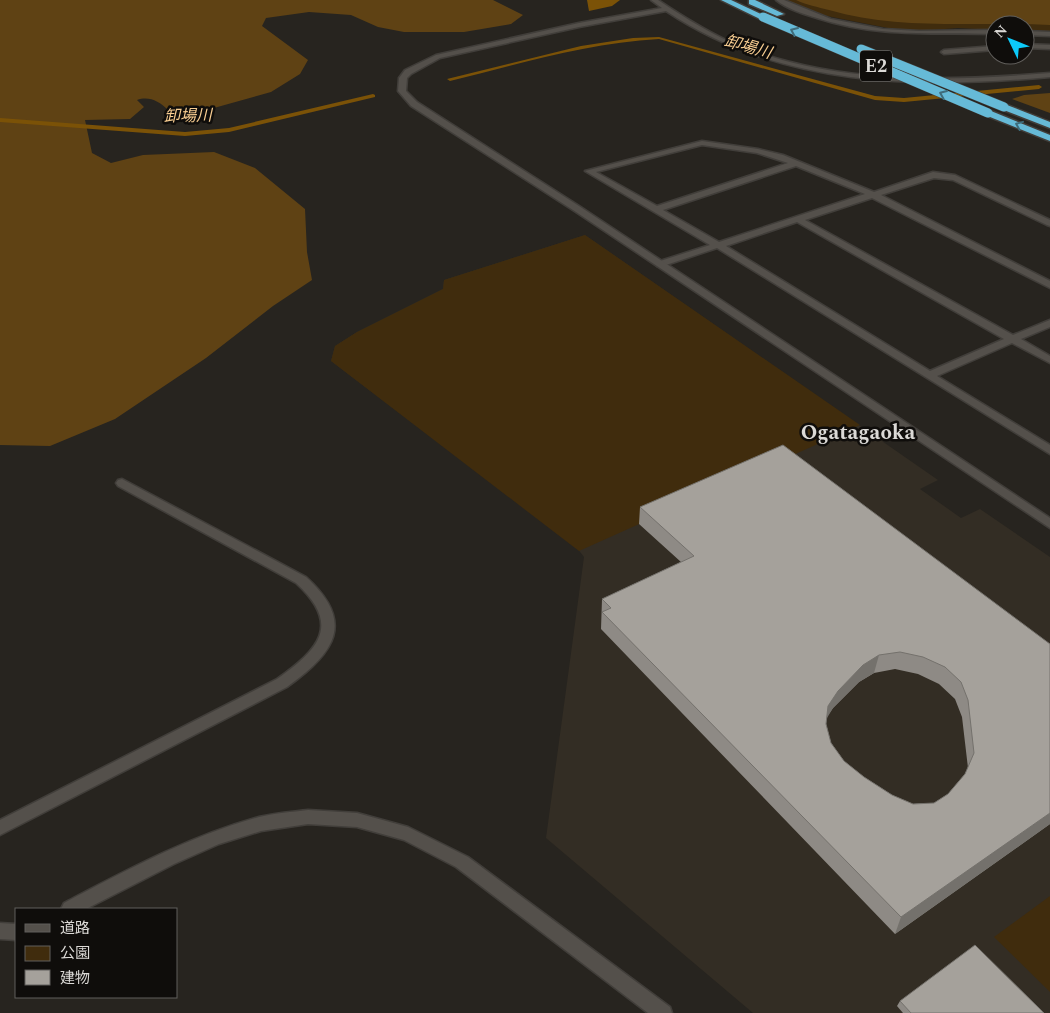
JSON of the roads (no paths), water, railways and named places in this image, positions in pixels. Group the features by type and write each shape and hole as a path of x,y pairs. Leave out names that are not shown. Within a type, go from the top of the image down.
{"highway":[{"name":"E2","path":"724,0 1050,138"},
{"name":"E2","path":"748,0 1050,125"}],"street":[{"path":"654,0 731,44 790,64 827,72 871,78 938,82 1007,80 1050,75"},
{"path":"779,0 793,8 842,24 878,30 920,34 985,32"},
{"path":"668,9 579,25 438,56 408,72 401,85 402,91 414,104 660,264 1050,524"},
{"path":"1035,33 1050,34"},
{"path":"1035,46 1050,47"},
{"path":"944,52 985,49"},
{"path":"1050,285 872,194 780,157 758,151 702,143 589,171 718,245 1050,450"},
{"path":"656,209 794,164"},
{"path":"660,264 930,175 946,175 1050,223"},
{"path":"797,219 1050,360"},
{"path":"930,375 1050,323"},
{"path":"0,828 282,683 302,670 317,654 326,637 329,620 326,604 316,591 301,580 122,483"},
{"path":"72,908 179,852 212,837 245,826 279,819 312,817 344,818 376,823 407,832 462,862 663,1013"},
{"path":"0,931 15,932"}],"waterway":[{"name":"卸場川","path":"450,79 581,47 607,42 659,38 875,98 904,100 1039,87"},
{"name":"卸場川","path":"0,120 185,134 229,130 373,96"}],"district":[{"name":"Ogatagaoka","path":"858,433"}]}
